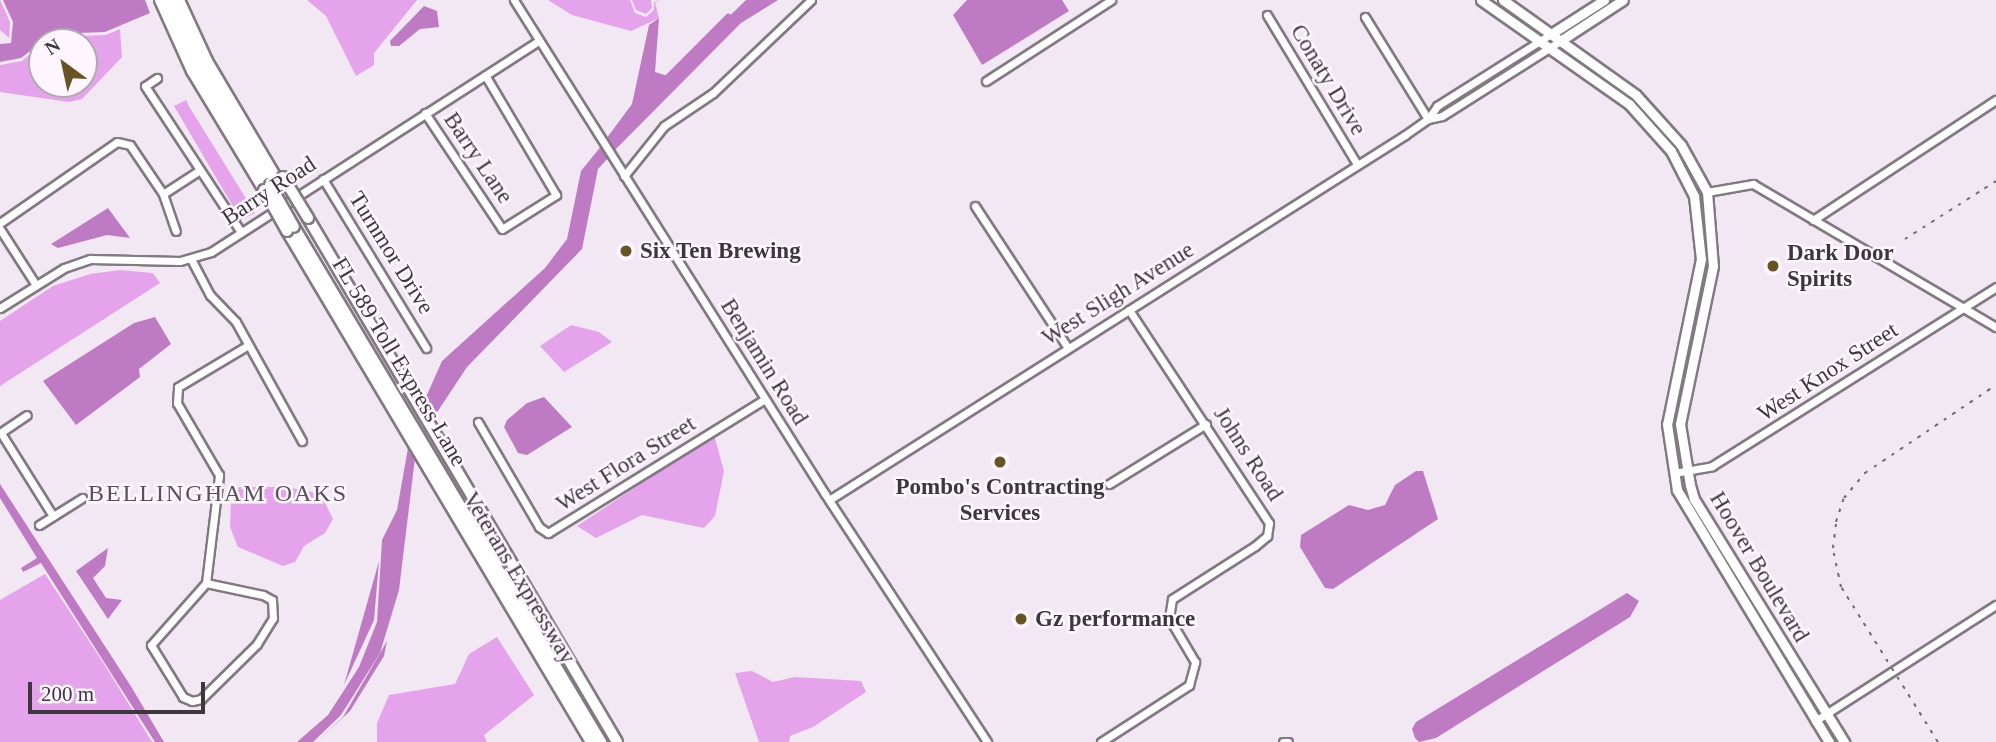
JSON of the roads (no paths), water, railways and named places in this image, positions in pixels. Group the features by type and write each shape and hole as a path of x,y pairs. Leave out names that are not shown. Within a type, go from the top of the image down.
{"highway":[{"name":"Veterans Expressway","path":"160,0 192,71 274,183 403,416 591,742"},
{"path":"169,0 201,69 274,183"},
{"path":"178,0 207,61 274,183"},
{"name":"Veterans Expressway","path":"186,0 274,183 298,224 384,347 617,742"},
{"name":"FL 589 Toll Express Lane","path":"430,461 601,742"}],"main road":[{"path":"1481,0 1548,48"},
{"path":"1503,0 1636,95 1663,122 1707,192"},
{"name":"West Sligh Avenue","path":"1550,34 1605,0"},
{"name":"West Sligh Avenue","path":"1560,41 1623,0"},
{"name":"Hoover Boulevard","path":"1548,48 1629,104 1654,130 1693,196 1701,259 1667,424 1674,473 1682,503 1829,742"},
{"name":"Hoover Boulevard","path":"1707,192 1713,265 1680,424 1687,472 1694,499 1844,742"}],"street":[{"name":"Benjamin Road","path":"514,0 829,500 987,742"},
{"path":"624,176 664,126 722,86 811,0"},
{"path":"986,81 1111,0"},
{"name":"Conaty Drive","path":"1267,15 1357,164"},
{"path":"1365,17 1428,119"},
{"name":"West Sligh Avenue","path":"829,500 1428,119 1437,106 1550,34"},
{"name":"Barry Road","path":"0,308 36,285 90,259 191,259 241,232 539,41"},
{"name":"West Sligh Avenue","path":"1428,119 1442,117 1560,41"},
{"name":"Barry Lane","path":"425,113 502,229 556,195 485,75"},
{"path":"157,79 145,86 241,232"},
{"path":"1813,220 1996,100"},
{"path":"0,223 117,142 130,145 163,194 176,230"},
{"path":"163,194 200,170"},
{"name":"Turnmor Drive","path":"323,179 426,348"},
{"path":"1707,192 1753,184 1996,327"},
{"path":"975,206 1068,348"},
{"path":"0,229 36,285"},
{"path":"191,259 210,295 236,322 245,346 300,431 302,441"},
{"name":"West Knox Street","path":"1674,473 1712,467 1996,287"},
{"name":"Johns Road","path":"1101,742 1189,685 1195,662 1169,618 1172,599 1267,536 1269,523 1129,310"},
{"path":"206,583 263,595 272,600 273,618 257,644 201,699 192,701 183,697 151,645 206,583 219,475 177,404 178,387 245,346"},
{"name":"West Flora Street","path":"478,422 538,527 548,533 765,399"},
{"path":"27,415 0,433 53,516"},
{"path":"1109,484 1206,424"},
{"path":"39,525 82,498"},
{"path":"1815,721 1996,605"}],"waterway":[{"path":"664,81 728,17"}],"railway":[{"path":"1905,239 1996,181"},
{"path":"1938,742 1841,587 1833,548 1836,522 1844,498 1865,473 1996,385"}],"place":[{"name":"Six Ten Brewing","path":"626,251"},
{"name":"Dark Door Spirits","path":"1773,266"},
{"name":"Pombo's Contracting Services","path":"1000,462"},
{"name":"Gz performance","path":"1021,619"}],"district":[{"name":"BELLINGHAM OAKS","path":"218,494"}]}
